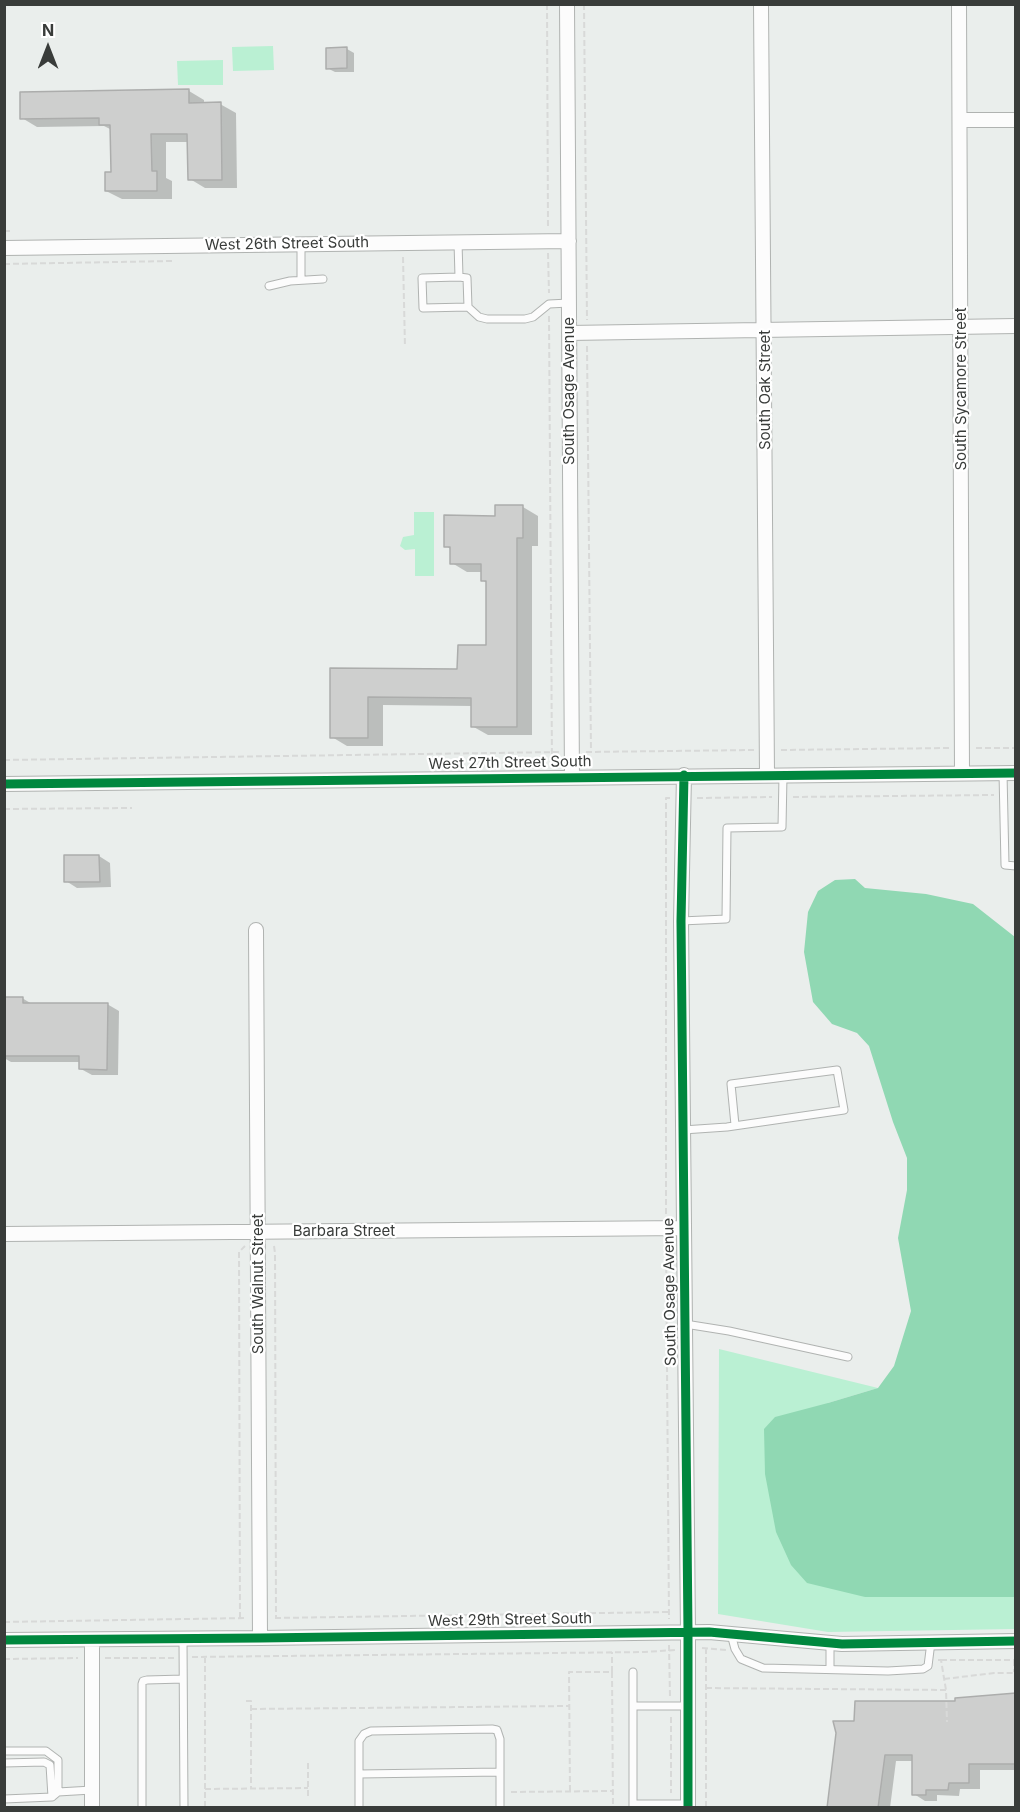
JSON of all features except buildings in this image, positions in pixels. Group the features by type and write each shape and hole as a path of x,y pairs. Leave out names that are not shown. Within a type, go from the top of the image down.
{"street":[{"name":"South Osage Avenue","path":"567,4 572,777"},
{"name":"South Oak Street","path":"761,4 767,775"},
{"name":"South Sycamore Street","path":"959,4 962,773"},
{"path":"960,120 1016,120"},
{"name":"West 26th Street South","path":"4,248 568,241"},
{"path":"569,333 1016,326"},
{"name":"West 27th Street South","path":"4,784 1009,773"},
{"name":"South Osage Avenue","path":"684,776 681,921 688,1806"},
{"name":"South Walnut Street","path":"256,930 260,1638"},
{"name":"Barbara Street","path":"4,1234 684,1228"},
{"name":"West 29th Street South","path":"4,1640 688,1632 842,1644 1016,1641"},
{"path":"92,1640 92,1808"}],"lane":[{"path":"458,242 459,277"},
{"path":"301,244 301,280"},
{"path":"468,307 467,278 423,278 423,309 468,307 479,317 512,319 533,317 549,304 569,303"},
{"path":"268,286 323,279"},
{"path":"1009,773 1004,795 1005,865 1016,866"},
{"path":"681,921 726,919 727,828 782,827 783,775"},
{"path":"683,1130 735,1125 844,1110 837,1070 731,1084 735,1125"},
{"path":"685,1324 848,1357"},
{"path":"731,1634 736,1652 741,1659 763,1668 888,1671 923,1669 928,1666 931,1642"},
{"path":"183,1639 184,1808"},
{"path":"830,1643 830,1669"},
{"path":"633,1672 633,1806 671,1804 688,1806"},
{"path":"142,1808 142,1684 147,1680 183,1679"},
{"path":"633,1706 688,1706"},
{"path":"359,1808 359,1741 364,1734 371,1731 481,1729 497,1730 499,1734 500,1808"},
{"path":"4,1751 46,1751 58,1760 58,1792"},
{"path":"4,1762 44,1762 50,1765 52,1797"},
{"path":"359,1774 500,1772"},
{"path":"4,1798 52,1797 58,1792 92,1790"}],"path":[{"path":"547,4 552,762"},
{"path":"584,4 591,752"},
{"path":"4,231 10,231"},
{"path":"403,256 405,347"},
{"path":"4,264 172,261"},
{"path":"4,760 1016,748"},
{"path":"671,1804 666,1228 666,798 1004,795"},
{"path":"4,809 132,808"},
{"path":"4,1622 669,1612"},
{"path":"706,1648 706,1808"},
{"path":"4,1659 612,1652 706,1648 736,1652"},
{"path":"612,1652 613,1808"},
{"path":"205,1657 205,1808"},
{"path":"929,1660 1015,1660 1015,1673 944,1679"},
{"path":"941,1660 946,1690 947,1722"},
{"path":"570,1791 569,1672 612,1672"},
{"path":"706,1688 946,1690"},
{"path":"246,1701 251,1701 251,1788"},
{"path":"251,1709 569,1706"},
{"path":"308,1763 308,1797"},
{"path":"205,1789 308,1788"},
{"path":"508,1792 613,1791"}],"shaded area":[{"path":"273,46 274,70 233,71 232,47"},
{"path":"223,60 223,85 178,85 177,61"},
{"path":"414,512 434,512 434,576 415,576 415,549 405,550 400,546 403,537 414,535"},
{"path":"855,879 865,888 926,894 973,904 1015,937 1015,1597 865,1597 807,1583 791,1565 776,1532 765,1474 764,1429 775,1417 878,1388 894,1366 911,1311 898,1238 907,1190 907,1158 869,1046 857,1033 832,1024 813,1002 804,952 808,912 818,891 835,880"},
{"path":"719,1349 878,1388 828,1403 865,1597 1015,1597 1015,1629 828,1632 718,1614"}],"cycle path":[{"path":"4,784 1016,773"},
{"path":"684,775 681,921 688,1808"},
{"path":"4,1640 709,1632 842,1644 1016,1641"}]}
